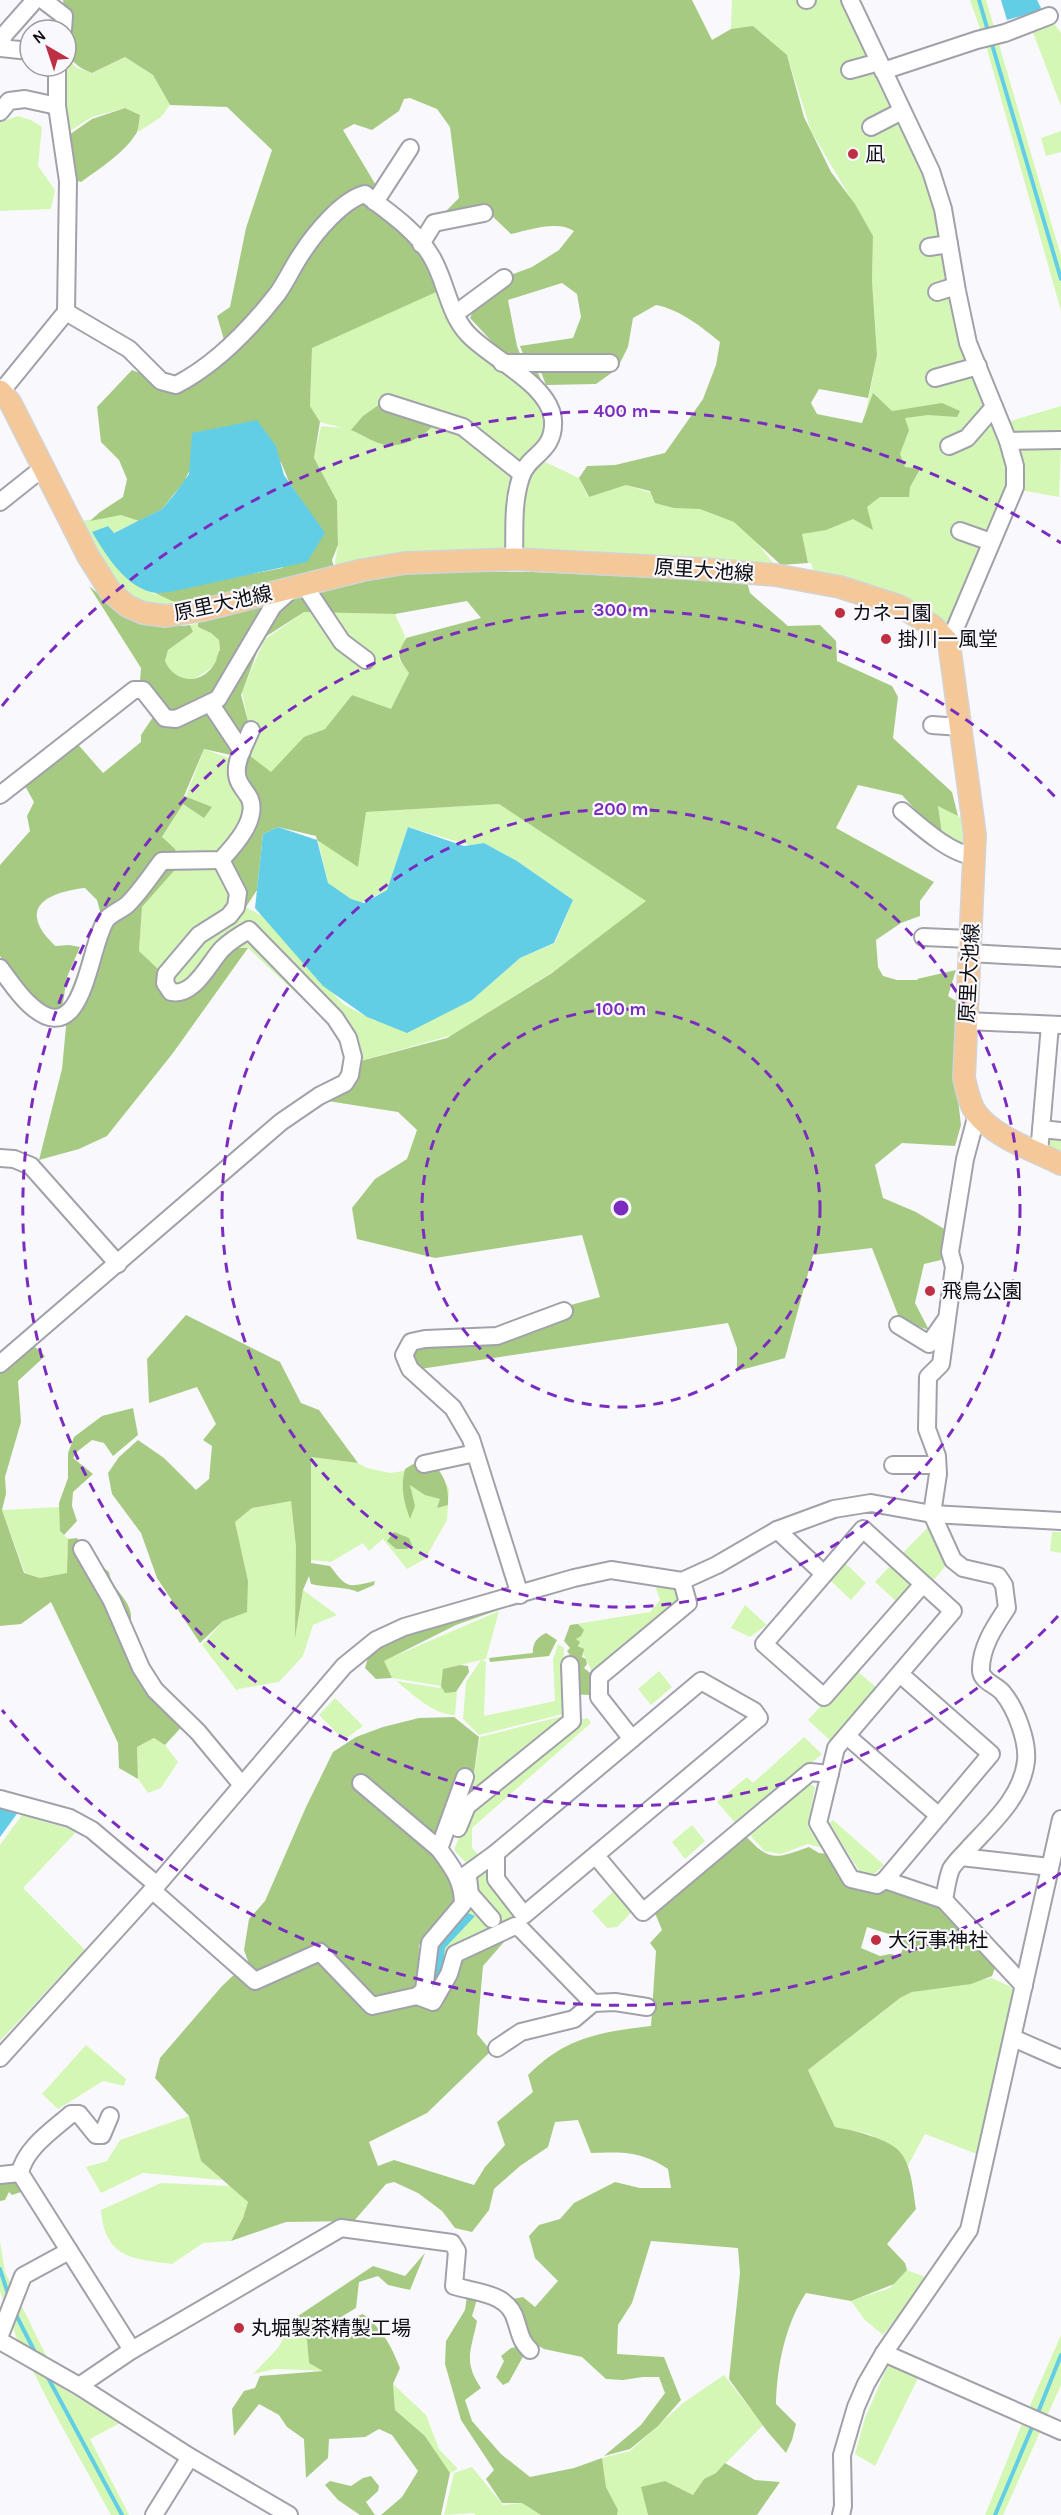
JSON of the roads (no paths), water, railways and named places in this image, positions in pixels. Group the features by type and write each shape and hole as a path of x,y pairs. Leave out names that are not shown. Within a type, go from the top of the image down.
{"main road":[{"name":"原里大池線","path":"0,391 10,402 88,556 110,591 127,606 143,613 166,616 203,610 363,570 405,563 514,559 775,575 840,587 899,606 933,626 949,643 975,835 964,1078 969,1100 977,1114 999,1133 1061,1164"}],"street":[{"path":"19,18 35,0"},
{"path":"43,0 64,18"},
{"path":"850,0 931,171 944,210 968,343 1008,441 1015,466 1015,488 990,542 949,643"},
{"path":"850,70 881,66 1005,33 1049,16"},
{"path":"18,19 4,35 0,48 18,50"},
{"path":"0,391 66,312 68,181 57,106 57,78"},
{"path":"0,112 9,101 25,99 57,106"},
{"path":"871,127 902,111"},
{"path":"375,202 410,148"},
{"path":"66,312 129,349 161,381 176,385 193,376 234,344 279,291 301,254 318,232 353,197 365,194 399,219 431,255 455,314 466,333 534,387 547,403 553,418 553,437 522,474 515,500 514,559"},
{"path":"421,244 434,223 484,213"},
{"path":"929,247 949,244"},
{"path":"455,314 504,278"},
{"path":"937,292 956,286"},
{"path":"502,363 610,363"},
{"path":"935,378 978,366"},
{"path":"388,403 463,427 522,474"},
{"path":"949,446 967,438 994,407"},
{"path":"1008,441 1061,440"},
{"path":"0,502 44,467"},
{"path":"960,531 990,542"},
{"path":"0,795 134,690 143,690 165,718 176,719 219,699 273,606 298,586 342,642 366,660"},
{"path":"210,703 243,751"},
{"path":"932,725 961,727"},
{"path":"221,860 244,829 252,811 249,797 236,776 250,730"},
{"path":"902,811 930,834 965,855 974,856"},
{"path":"0,968 28,1004 44,1015 60,1017 74,1009 81,997 91,957 107,919 128,905 162,861 221,860"},
{"path":"0,1364 281,1122 319,1096 345,1083 350,1075 353,1057 348,1038 335,1018 249,930 224,948 198,980 183,992 171,992 165,983 166,974 199,935 229,916 236,907 238,893 221,860"},
{"path":"923,937 970,946 1061,958"},
{"path":"966,1021 1055,1025 1039,1152"},
{"path":"944,1900 952,1868 1007,1807 1018,1788 1026,1762 1026,1739 1003,1691 985,1679 981,1672 985,1649 993,1630 1007,1608 1004,1585 998,1576 963,1568 953,1560 932,1514 937,1456 927,1429 928,1377 941,1364 954,1267 950,1252 965,1159 977,1114"},
{"path":"1041,1129 1061,1131"},
{"path":"0,1158 14,1159 31,1166 118,1264"},
{"path":"520,1594 471,1439 448,1412 409,1377 404,1355 411,1342 425,1339 497,1336 564,1311"},
{"path":"898,1325 929,1344 947,1317"},
{"path":"424,1464 475,1453"},
{"path":"893,1465 937,1465"},
{"path":"0,2058 154,1888 344,1666 376,1640 404,1627 574,1578 611,1570 682,1581 717,1565 777,1530 834,1509 871,1503 932,1514 1061,1521"},
{"path":"900,1674 991,1754 885,1880 877,1885 851,1879 818,1823 836,1748 953,1611 863,1529 764,1644 824,1697 923,1584"},
{"path":"777,1530 824,1574"},
{"path":"82,1549 112,1601 141,1668 155,1690 198,1732 242,1785"},
{"path":"632,1739 599,1697 599,1677 688,1603 682,1581"},
{"path":"492,1919 470,1894 467,1874 451,1849 467,1806 572,1720 570,1665"},
{"path":"467,1874 496,1853 701,1681 754,1711 759,1718 524,1915 496,1879 496,1853"},
{"path":"571,1697 599,1697"},
{"path":"847,1736 939,1816"},
{"path":"596,1856 643,1912 810,1773 830,1774"},
{"path":"439,1849 465,1777"},
{"path":"0,1799 70,1818 92,1830 255,1981 320,1952 372,2006 417,1996 424,1990 430,1943 463,1904 463,1887 458,1874 439,1849 361,1783"},
{"path":"841,2515 843,2506 842,2455 860,2400 884,2353 969,2230 1061,1820"},
{"path":"961,1857 1050,1867"},
{"path":"885,1880 944,1900 1024,1986"},
{"path":"417,1996 433,2001 449,1974 455,1954 515,1926 521,1929 593,2003"},
{"path":"497,2048 521,2032 574,2019 593,2003 615,2002 647,2007"},
{"path":"1013,2038 1061,2059"},
{"path":"110,2116 102,2135 96,2135 79,2114 72,2114 35,2147 22,2163 20,2173 132,2350"},
{"path":"0,2175 20,2173"},
{"path":"79,2386 132,2350 341,2228 452,2243 457,2251 454,2286 485,2293 506,2302 514,2313 523,2343 530,2350"},
{"path":"0,2335 23,2276 69,2251"},
{"path":"0,2340 289,2515"},
{"path":"884,2353 1061,2431"},
{"path":"154,2515 190,2457"}],"water":[{"path":"1001,0 1037,0 1042,10 1007,20"},
{"path":"257,420 276,446 284,475 325,533 307,562 170,592 153,593 132,583 117,568 92,532 108,526 114,533 162,509 189,474 192,433"},
{"path":"278,827 317,840 328,883 351,899 364,903 387,890 408,827 464,846 484,843 517,861 573,900 554,943 520,958 472,1000 407,1033 367,1017 323,986 255,908 263,834"},
{"path":"0,1807 19,1811 0,1837"},
{"path":"463,1911 475,1916 445,1948 441,1982 429,1980 435,1944"}],"waterway":[{"path":"979,0 988,31"},
{"path":"991,41 1061,279"},
{"path":"0,2269 9,2297"},
{"path":"15,2313 36,2354"},
{"path":"1037,2415 1061,2355"},
{"path":"46,2374 122,2515"},
{"path":"995,2515 1033,2425"}],"place":[{"name":"凪","path":"853,154"},
{"name":"カネコ園","path":"840,613"},
{"name":"掛川一風堂","path":"886,639"},
{"name":"飛鳥公園","path":"930,1291"},
{"name":"大行事神社","path":"876,1940"},
{"name":"丸堀製茶精製工場","path":"239,2328"}]}
